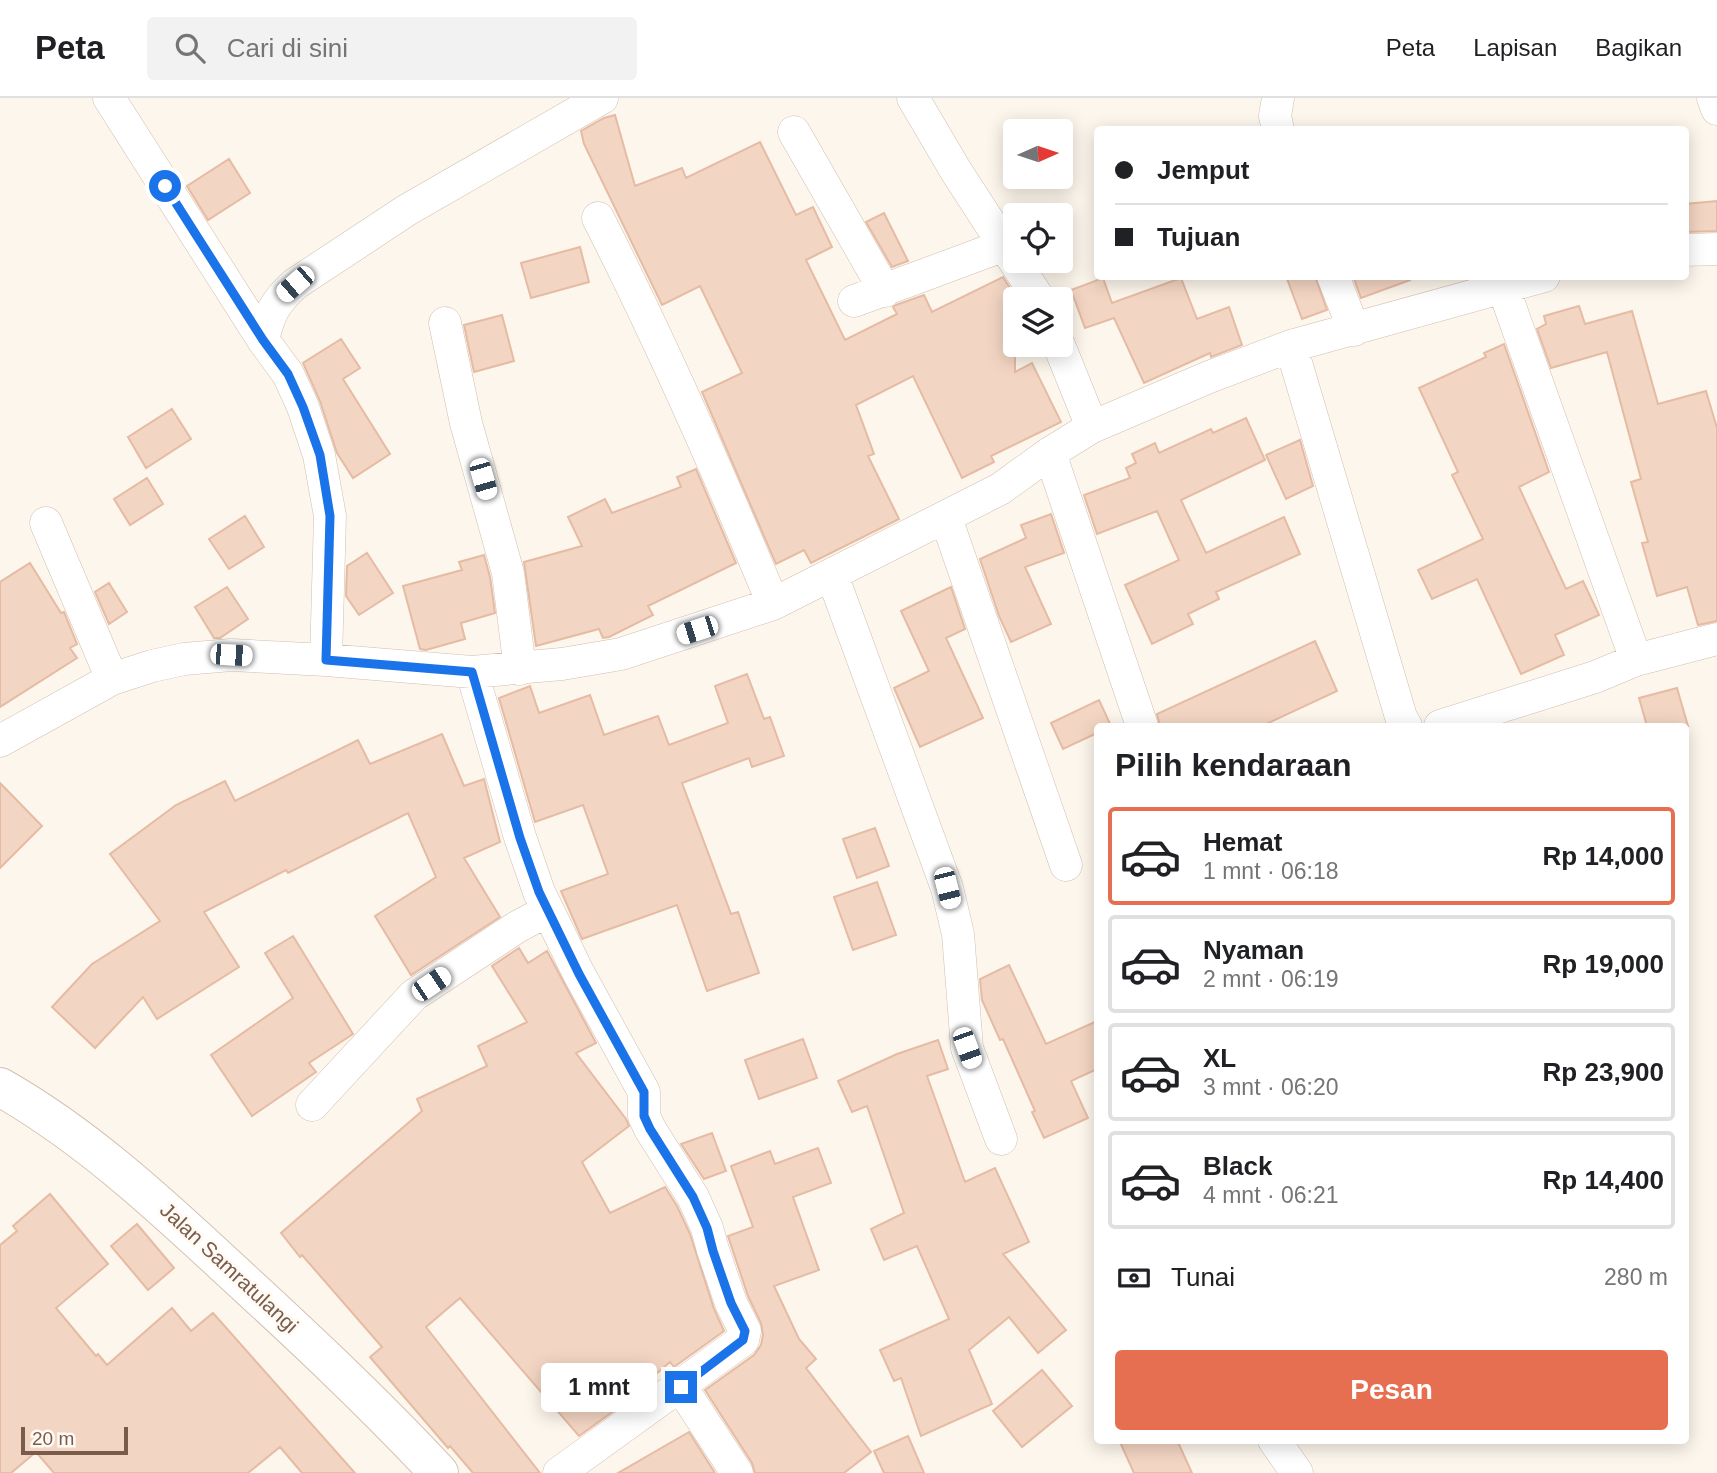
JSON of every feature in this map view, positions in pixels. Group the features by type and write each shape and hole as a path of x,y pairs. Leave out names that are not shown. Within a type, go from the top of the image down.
{"main road":[{"name":"Jalan Samratulangi","path":"0,1087 26,1102 133,1180 302,1335 439,1473"}],"street":[{"path":"109,98 263,340 288,374 303,407 320,455 330,516 326,660"},
{"path":"263,340 269,318 279,298 295,284 407,210 602,98"},
{"path":"914,98 956,171 1003,242"},
{"path":"1277,126 1275,116 1278,98"},
{"path":"1713,98 1717,109"},
{"path":"794,132 885,291"},
{"path":"598,218 630,281 716,469 773,604"},
{"path":"854,302 1003,246"},
{"path":"1689,250 1717,249"},
{"path":"1335,280 1354,330"},
{"path":"0,741 112,679 184,659 231,655 472,672 520,669 621,654 773,604 1000,489 1092,427 1196,382 1291,346 1529,280"},
{"path":"1503,287 1636,660"},
{"path":"445,323 466,422 508,573 520,669"},
{"path":"1291,346 1404,723"},
{"path":"1064,357 1092,427"},
{"path":"1050,453 1141,723"},
{"path":"946,518 1066,864"},
{"path":"47,523 112,679"},
{"path":"832,575 947,888 958,934 967,1048 1001,1139"},
{"path":"1449,723 1595,677 1636,660 1717,639"},
{"path":"472,672 520,838 547,911 644,1092 644,1116 693,1197 707,1228 731,1303 745,1331 743,1340 559,1473"},
{"path":"313,1105 414,995 517,927 547,911"},
{"path":"681,1387 737,1473"},
{"path":"1278,1444 1297,1473"}],"building":[{"path":"615,115 635,186 682,168 686,178 760,142 796,215 813,207 832,247 806,260 845,340 897,314 893,307 896,305 924,295 932,312 1003,277 1009,287 1003,287 1003,357 1015,357 1015,372 1032,363 1061,422 991,456 994,462 962,478 913,376 856,405 874,454 868,456 899,519 811,563 804,550 776,564 702,392 742,373 700,286 662,305 584,144 581,131"},
{"path":"229,159 250,193 208,220 187,186"},
{"path":"1717,201 1717,231 1689,232 1689,204"},
{"path":"884,213 908,261 892,267 866,222"},
{"path":"580,247 589,282 531,298 521,263"},
{"path":"1104,280 1112,303 1182,280 1197,319 1229,307 1242,345 1211,357 1210,353 1144,383 1114,318 1085,328 1073,289"},
{"path":"1287,280 1316,280 1327,310 1302,319"},
{"path":"1354,280 1410,280 1361,298"},
{"path":"1579,306 1585,324 1632,311 1658,404 1706,391 1717,428 1717,621 1698,625 1687,587 1657,596 1642,543 1648,542 1631,482 1641,479 1607,352 1551,368 1537,329 1546,324 1544,316"},
{"path":"502,315 514,361 474,372 464,325"},
{"path":"341,339 360,368 343,379 390,454 353,478 337,453 320,401 303,363"},
{"path":"1504,344 1549,472 1519,487 1566,589 1583,581 1599,615 1555,635 1564,655 1521,674 1477,579 1432,599 1418,570 1483,539 1452,475 1458,472 1419,388 1486,357 1484,353"},
{"path":"172,409 191,439 146,468 128,437"},
{"path":"1246,418 1265,460 1181,500 1206,553 1284,517 1300,554 1216,592 1219,599 1188,614 1193,624 1152,644 1125,585 1179,560 1157,511 1097,534 1084,495 1130,478 1126,468 1136,463 1132,454 1155,443 1159,453 1211,429 1213,433"},
{"path":"1300,440 1313,486 1286,499 1266,455"},
{"path":"696,469 736,563 648,606 653,615 609,637 603,638 599,629 536,646 524,562 582,546 568,517 605,499 612,513 681,487 677,477"},
{"path":"147,478 163,504 130,525 114,499"},
{"path":"1051,514 1064,553 1025,567 1051,624 1011,642 999,616 980,559 1026,538 1021,525"},
{"path":"245,516 264,547 229,569 209,539"},
{"path":"367,553 393,593 359,615 346,596 347,566"},
{"path":"484,555 495,613 461,623 465,639 426,650 420,649 403,586 462,570 459,562"},
{"path":"30,563 61,613 64,612 77,644 70,648 77,658 0,707 0,582"},
{"path":"109,583 127,612 109,624 95,592"},
{"path":"227,587 248,619 220,638 214,638 195,607"},
{"path":"951,587 965,629 946,638 983,718 920,747 894,688 929,671 901,611"},
{"path":"1315,641 1337,691 1268,723 1159,723 1157,714"},
{"path":"747,674 764,719 770,717 784,756 752,767 749,758 682,783 731,914 738,912 759,973 707,991 677,905 582,939 561,891 608,874 583,805 535,822 499,698 530,686 539,713 590,695 604,735 658,716 669,745 728,723 715,686"},
{"path":"1677,688 1687,723 1646,723 1639,698"},
{"path":"1099,700 1110,723 1094,723 1094,734 1063,749 1051,723"},
{"path":"442,734 464,786 484,779 500,842 464,858 500,917 411,975 375,916 436,877 408,813 204,912 239,967 157,1019 143,997 95,1048 52,1007 92,964 160,921 110,854 176,805 225,781 235,801 358,740 370,764"},
{"path":"0,783 42,826 0,868"},
{"path":"875,828 889,866 857,878 843,839"},
{"path":"877,882 896,935 853,950 834,897"},
{"path":"293,936 353,1034 309,1063 316,1072 252,1116 211,1055 293,998 265,953"},
{"path":"519,948 528,963 547,951 596,1043 576,1053 629,1126 582,1162 610,1213 665,1187 690,1234 714,1309 724,1331 674,1367 670,1362 628,1398 629,1400 579,1436 460,1298 426,1327 540,1473 473,1473 370,1357 382,1347 281,1233 422,1111 417,1099 487,1066 478,1046 527,1022 492,966"},
{"path":"1009,965 1046,1044 1094,1022 1094,1070 1071,1081 1088,1118 1044,1138 1003,1039 1000,1040 982,1000 980,979"},
{"path":"803,1039 817,1078 759,1099 745,1060"},
{"path":"938,1040 948,1069 927,1076 965,1182 995,1168 1029,1242 1003,1254 1066,1330 1038,1353 1009,1317 969,1350 992,1404 921,1436 901,1378 894,1381 880,1350 949,1319 917,1246 884,1260 871,1229 904,1213 867,1106 852,1112 838,1081 897,1054"},
{"path":"712,1133 726,1171 704,1179 681,1144"},
{"path":"818,1148 831,1183 793,1197 819,1270 774,1286 799,1339 816,1359 806,1368 871,1452 844,1473 755,1473 752,1463 705,1390 754,1355 761,1345 763,1335 761,1323 748,1296 728,1236 753,1227 731,1166 770,1151 775,1164"},
{"path":"50,1194 108,1264 56,1308 96,1356 98,1354 107,1365 172,1308 191,1331 213,1313 355,1473 302,1473 280,1447 248,1473 54,1473 36,1452 11,1473 0,1473 0,1245 17,1231 13,1226"},
{"path":"137,1224 174,1268 148,1290 111,1246"},
{"path":"1042,1370 1072,1406 1022,1447 993,1411"},
{"path":"689,1432 715,1473 618,1473"},
{"path":"908,1436 924,1473 884,1473 874,1451"},
{"path":"1121,1444 1179,1444 1192,1473 1134,1473"}],"route":[{"path":"165,186 263,340 288,374 320,455 330,516 326,660 472,672 520,838 539,892 579,974 644,1092 644,1116 693,1197 707,1228 731,1303 745,1331 743,1340 681,1387"}]}
